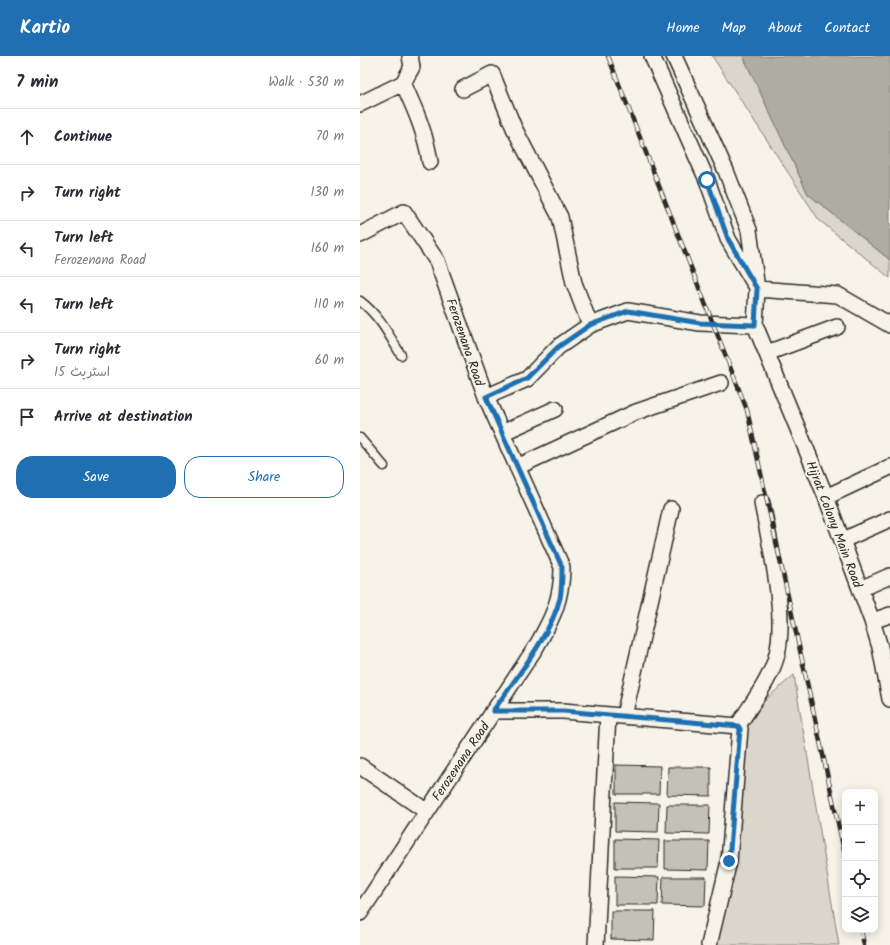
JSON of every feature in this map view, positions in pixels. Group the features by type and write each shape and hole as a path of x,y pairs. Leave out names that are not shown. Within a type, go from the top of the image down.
{"street":[{"path":"360,104 403,83 412,67 410,56"},
{"path":"652,56 707,180 728,239 757,289"},
{"path":"486,397 527,378 558,347 590,325 628,311 700,323 755,325 757,289 749,230 726,171 674,56"},
{"path":"463,89 492,74 514,128 560,217 574,283 590,325"},
{"path":"403,83 418,117 427,145 430,162"},
{"name":"Ferozenana Road","path":"360,235 404,212 437,261 486,397 562,567 560,598 554,615 536,647 426,811 365,893 360,913"},
{"path":"757,289 838,295 890,325"},
{"name":"Hijrat Colony Main Road","path":"755,325 826,497 872,621 885,646 890,699"},
{"path":"767,353 837,326"},
{"path":"517,467 636,412 721,383"},
{"path":"502,433 555,409"},
{"path":"826,497 890,467"},
{"path":"709,945 729,861 740,729 738,726 772,667 779,643 781,626 775,572 762,503"},
{"path":"624,716 671,509"},
{"path":"842,540 890,519"},
{"path":"860,589 890,576"},
{"path":"872,621 890,615"},
{"path":"493,711 563,711 738,726"},
{"path":"596,945 608,715"},
{"path":"360,766 426,811"}],"lane":[{"path":"360,301 371,309 380,320 401,355"},
{"path":"360,438 384,466"}],"shaded area":[{"path":"712,56 743,56 808,194 890,260 890,278 819,220"},
{"path":"743,56 890,56 890,260 808,194"},
{"path":"794,675 839,945 714,945 737,862 738,818 745,717"}],"building":[{"path":"616,765 660,766 659,794 616,794"},
{"path":"668,767 711,767 711,796 667,795"},
{"path":"615,802 659,803 658,832 615,831"},
{"path":"667,805 710,805 709,834 666,833"},
{"path":"615,839 659,840 658,868 615,868"},
{"path":"665,841 709,841 708,870 665,869"},
{"path":"615,876 659,877 658,905 615,905"},
{"path":"663,877 706,877 705,906 662,905"},
{"path":"611,911 655,911 654,940 611,939"}],"railway":[{"path":"608,56 747,410 842,841"},
{"path":"862,933 864,945"}],"route":[{"path":"707,180 728,239 757,289 755,325 700,323 628,311 590,325 558,347 527,378 486,397 562,567 560,598 554,615 536,647 493,711 563,711 738,726 740,729 729,861"}]}
